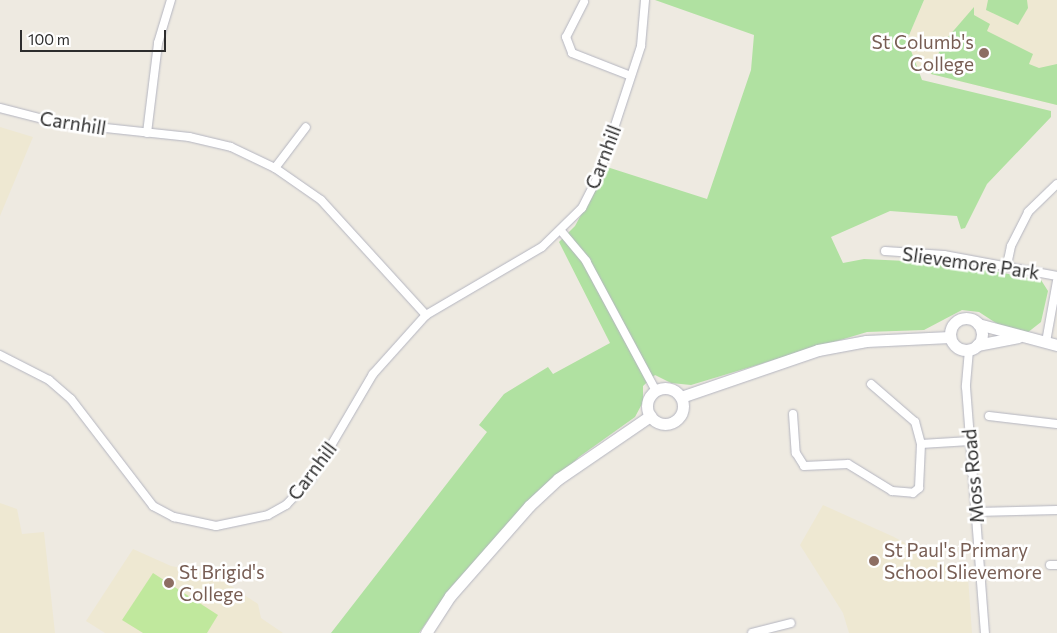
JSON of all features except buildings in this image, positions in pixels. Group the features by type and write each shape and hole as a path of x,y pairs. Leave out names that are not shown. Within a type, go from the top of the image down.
{"main road":[{"path":"950,336 960,320 1052,344"},
{"path":"973,347 982,334 978,324"},
{"path":"681,397 818,350 866,341 950,336"},
{"path":"950,336 955,345 973,347 1020,337"},
{"path":"668,388 681,397 683,408 673,422 663,424 650,416 647,405 656,390 668,388"},
{"path":"426,633 450,596 529,506 599,449 650,416"}],"street":[{"path":"147,133 154,62 171,0"},
{"name":"Carnhill","path":"0,355 49,380 71,399 153,506 195,524 232,526 268,515 300,493 324,460 381,362 426,315 521,261 562,232 582,208 599,174 631,76 646,24 645,0"},
{"path":"584,2 566,37 572,53 631,76"},
{"name":"Carnhill","path":"0,108 59,123 147,133 231,147 276,168 321,200 426,315"},
{"path":"276,168 306,127"},
{"path":"1007,265 1028,212 1057,184"},
{"path":"562,232 586,261 656,390"},
{"name":"Slievemore Park","path":"885,252 1007,265 1057,276"},
{"path":"1052,344 1057,281"},
{"name":"Moss Road","path":"973,347 970,441 985,633"},
{"path":"793,414 796,453 804,466 848,464 892,491 904,494 919,488 920,444 908,413 871,384"},
{"path":"989,416 1057,424"},
{"path":"920,444 970,441"},
{"path":"976,512 1057,510"},
{"path":"752,633 791,623"}],"shaded area":[{"name":"St Columb's College","path":"924,0 1057,0 1057,105 931,74 917,66 907,40"},
{"path":"0,127 33,137 0,216"},
{"path":"0,503 17,509 22,534 44,532 55,633 0,633"},
{"name":"St Paul's Primary School Slievemore","path":"823,505 894,537 968,577 972,633 849,633 843,613 800,545"},
{"name":"St Brigid's College","path":"133,549 171,566 212,573 258,604 261,618 283,633 105,633 86,621"}],"green space":[{"path":"655,0 924,0 907,40 922,80 1051,111 1051,117 987,184 965,228 961,229 957,216 890,211 831,237 843,263 864,259 949,263 1041,280 1048,291 1041,322 1027,333 999,325 979,312 962,310 924,330 867,332 691,385 671,383 655,375 643,386 643,402 635,417 579,457 451,587 419,633 331,633 487,432 479,425 504,394 548,367 553,374 610,343 559,242 575,226 607,167 707,199 751,70 754,35"},
{"path":"988,0 1027,0 1028,8 1018,25 986,10"},
{"path":"974,7 974,15 990,24 987,31 1033,54 1029,64 1039,68 1057,64 1057,105 931,74 942,44"},
{"path":"153,573 218,615 207,633 143,633 122,620"}],"place":[{"name":"St Columb's College","path":"984,53"},
{"name":"St Paul's Primary School Slievemore","path":"874,561"},
{"name":"St Brigid's College","path":"169,583"}]}
